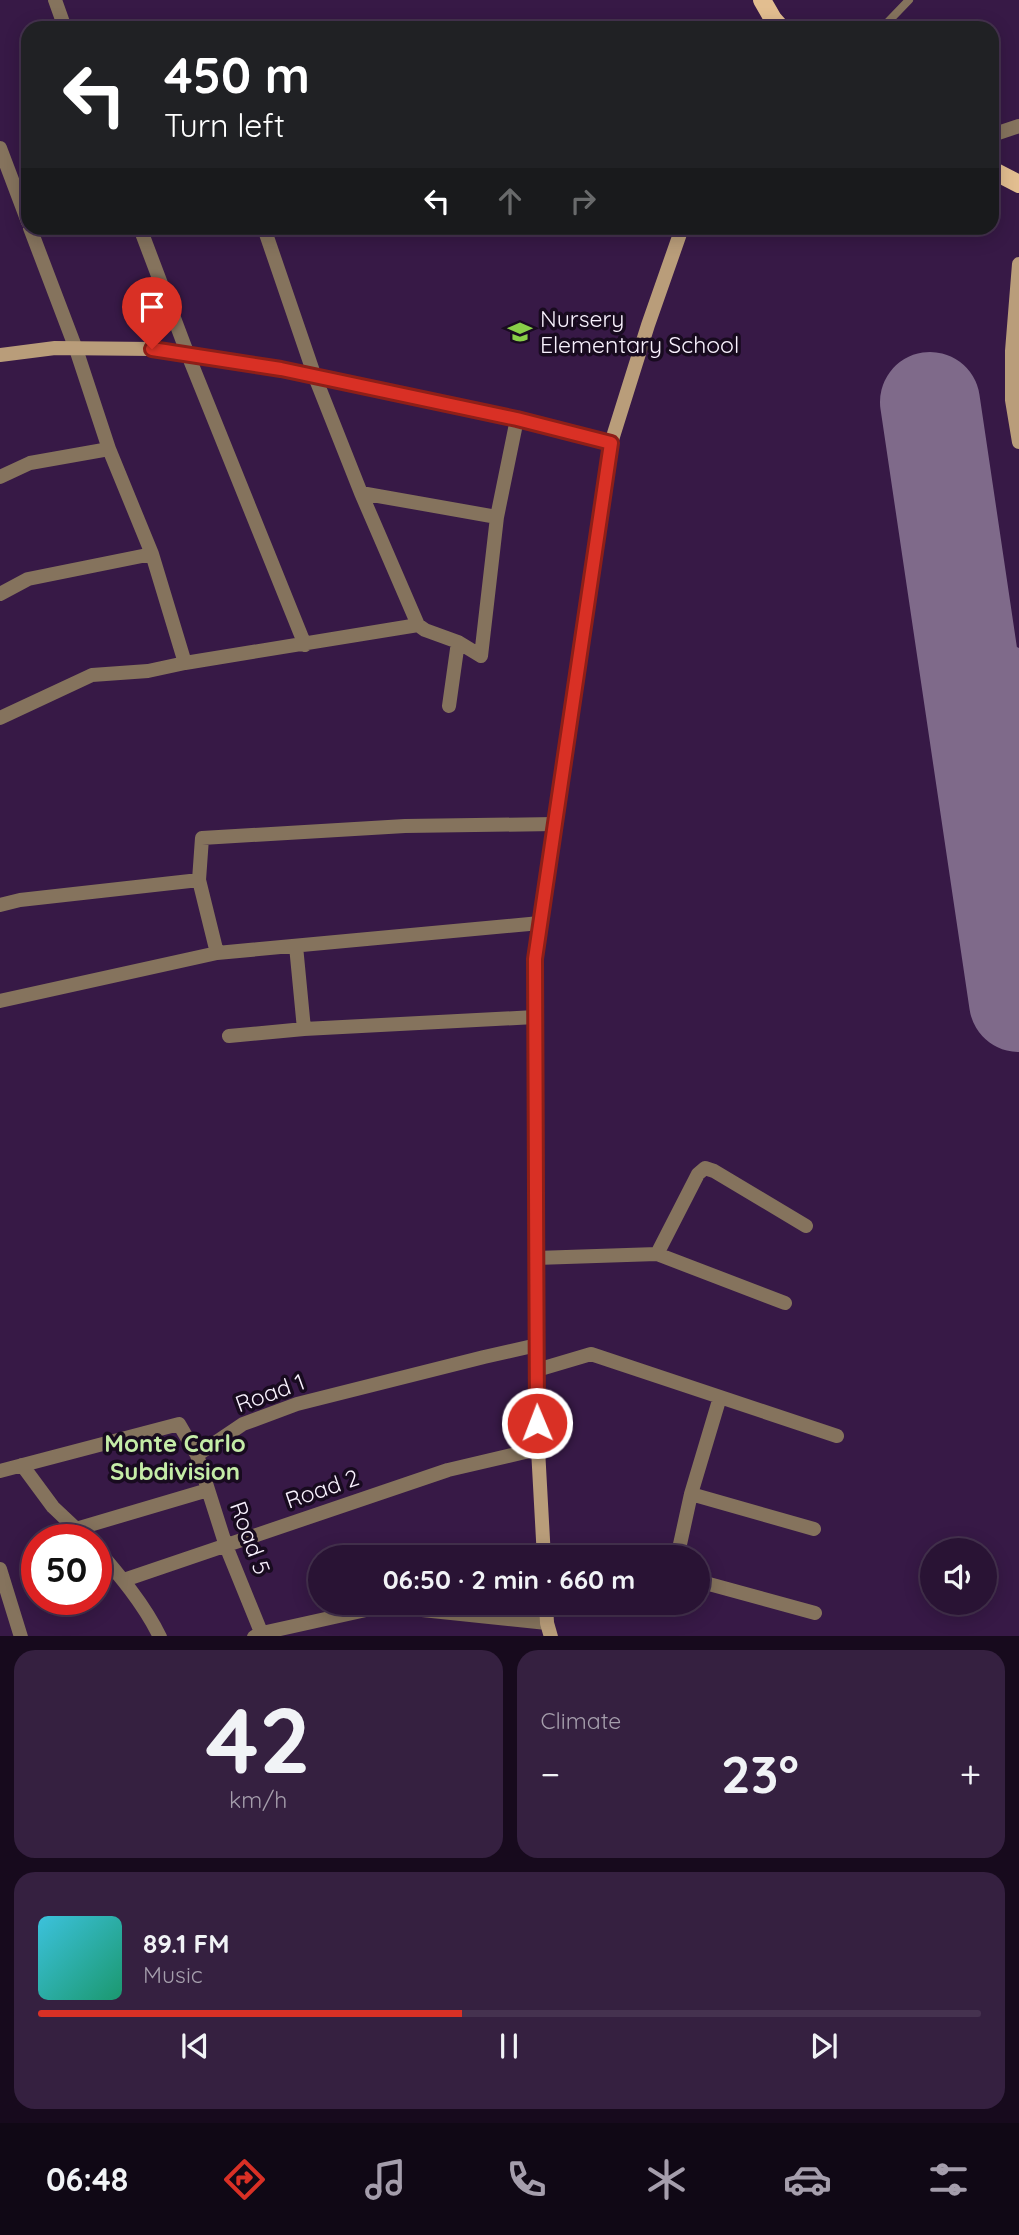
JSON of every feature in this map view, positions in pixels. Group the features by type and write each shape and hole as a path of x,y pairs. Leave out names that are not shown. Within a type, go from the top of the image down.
{"main road":[{"path":"762,0 772,21"},
{"path":"999,174 1019,184"},
{"path":"543,1545 538,1450 535,959 611,443 680,235"},
{"path":"1019,264 1012,351 1012,400 1019,442"},
{"path":"0,355 55,348 152,349 281,369 517,419 611,443"}],"street":[{"path":"55,0 62,21"},
{"path":"999,133 1019,126"},
{"path":"0,148 21,204"},
{"path":"33,235 76,349 109,449 152,554 186,663"},
{"path":"143,235 305,645"},
{"path":"266,235 315,377 418,625 458,642 481,656 497,517 517,419"},
{"path":"0,477 30,463 109,449"},
{"path":"361,493 497,517"},
{"path":"0,594 28,579 152,554"},
{"path":"0,718 92,675 148,671 418,625"},
{"path":"449,706 458,642"},
{"path":"218,953 199,880 202,838 405,826 555,824"},
{"path":"0,905 20,900 199,880"},
{"path":"0,1001 218,953 540,923"},
{"path":"296,946 304,1029"},
{"path":"229,1036 304,1029 535,1017"},
{"path":"657,1254 698,1174 705,1168 806,1226"},
{"path":"537,1258 657,1254 785,1304"},
{"name":"Road 1","path":"197,1455 243,1424 298,1405 537,1345"},
{"path":"537,1370 591,1354 837,1436"},
{"path":"680,1545 691,1494 720,1397"},
{"path":"0,1471 179,1424 197,1455"},
{"name":"Road 2","path":"124,1580 448,1470 538,1450"},
{"name":"Road 5","path":"197,1455 226,1546 260,1635"},
{"path":"22,1465 53,1507 71,1524"},
{"path":"93,1524 208,1490"},
{"path":"691,1494 814,1529"},
{"path":"112,1566 150,1617 160,1636"},
{"path":"0,1569 21,1636"},
{"path":"710,1584 815,1613"},
{"path":"260,1635 384,1606 549,1630"}],"lane":[{"path":"889,21 909,0"}],"taxiway":[{"path":"964,629 1003,662"},
{"path":"972,684 992,664 1003,664 1019,670"},
{"path":"1008,924 1019,931"},
{"path":"1015,975 1019,968"}],"runway":[{"path":"930,402 1019,1002"}],"place":[{"name":"Nursery Elementary School","path":"520,332"}],"district":[{"name":"Monte Carlo Subdivision","path":"175,1458"}],"route":[{"path":"152,349 281,369 517,419 611,443 535,959 537,1423"}]}
